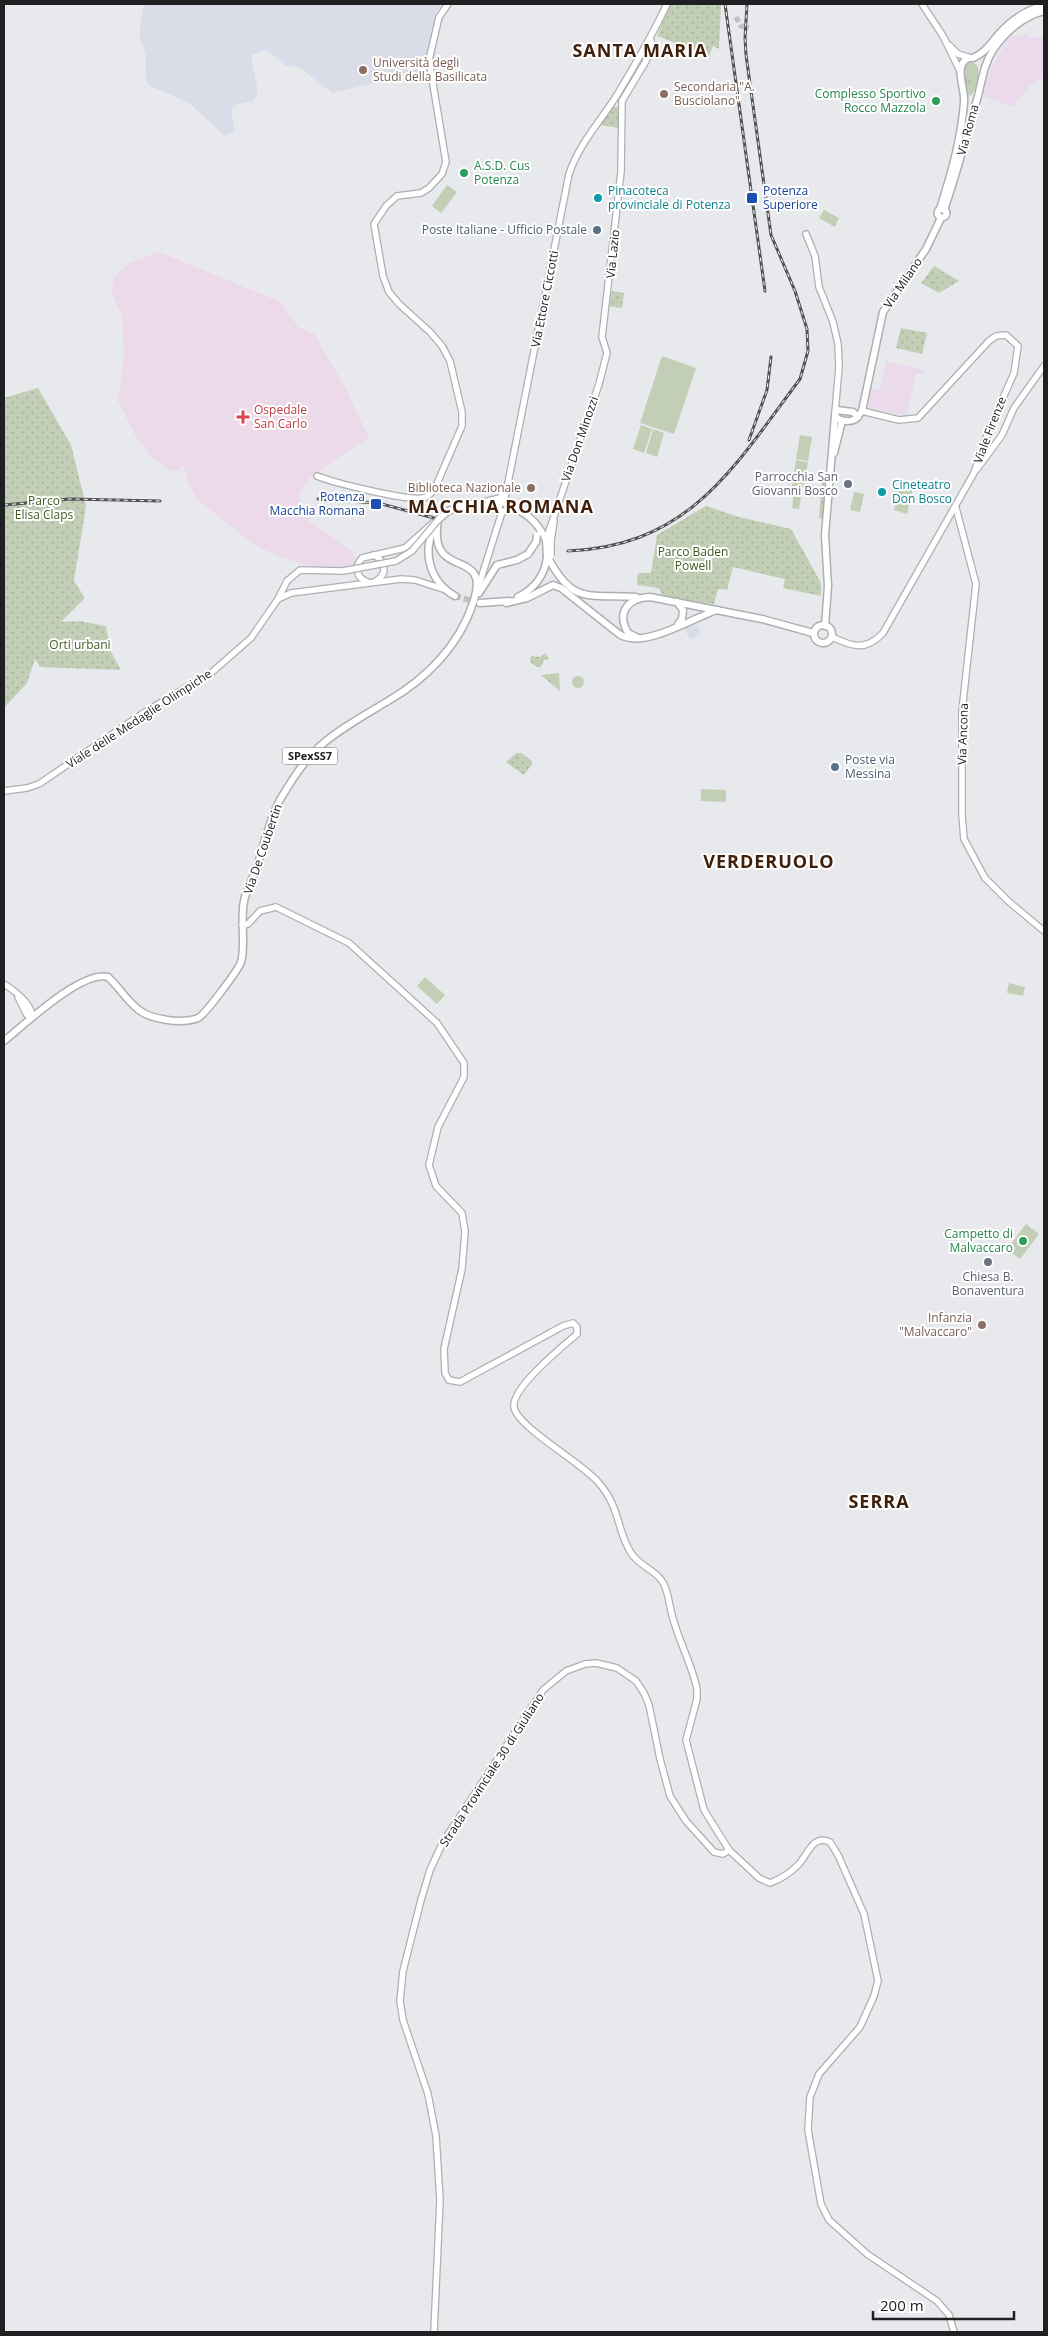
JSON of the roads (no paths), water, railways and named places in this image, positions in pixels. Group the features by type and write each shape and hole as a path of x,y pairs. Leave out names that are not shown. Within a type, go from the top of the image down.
{"main road":[{"path":"317,476 399,496 422,498 430,495 435,488 462,426 462,412 450,361 430,332 399,304 389,292 383,276 374,231 378,216 386,206 397,196 420,193 429,188 442,174 446,162 429,60 439,17 448,4"},
{"path":"619,99 652,38 667,4"},
{"name":"Via Roma","path":"922,4 945,40 960,71 965,97 954,165 942,210"},
{"path":"960,71 964,61 988,48 1012,22 1023,14 1044,5"},
{"path":"983,70 992,51 1010,30 1026,18 1044,11"},
{"name":"Via Roma","path":"942,210 954,184 983,70 979,61 958,54 945,40"},
{"path":"965,97 970,102 976,101"},
{"name":"Via Ettore Ciccotti","path":"477,603 479,585 509,483 569,174 586,139 609,106 619,99"},
{"name":"Via Lazio","path":"602,374 607,353 602,337 621,172 619,99"},
{"name":"Via Milano","path":"859,413 884,312 937,229 941,218 937,214 942,210"},
{"path":"806,234 814,256 819,287 833,322 838,344 839,367 825,536 828,586 825,626"},
{"name":"Viale Firenze","path":"832,637 860,646 872,644 878,639 956,508 974,473 989,430 1014,373 1018,346 1006,335 996,336 989,341 918,418 899,420 859,413"},
{"path":"974,473 1002,432 1014,408 1044,366"},
{"name":"Via Don Minozzi","path":"549,540 558,505 602,374"},
{"path":"841,410 859,413 855,420 842,421 835,414 841,410"},
{"path":"830,474 842,421"},
{"path":"989,430 992,439 996,439 1002,432"},
{"path":"371,555 381,559 384,568 381,578 370,582 360,578 357,569 362,558 371,555 405,548 448,511 462,505 476,504 500,498 509,483"},
{"path":"476,504 503,507 526,514 549,540 549,556 552,566 562,582 581,594 640,597 677,602 813,633"},
{"name":"Via Ancona","path":"956,508 976,584 962,711 962,815 964,839 986,878 1008,901 1044,931"},
{"path":"438,520 436,533 438,547 449,558 471,570 477,576 479,585"},
{"path":"438,520 430,542 429,559 436,580 452,594"},
{"name":"Viale delle Medaglie Olimpiche","path":"4,791 27,788 39,784 145,712 188,689 211,673 251,638 278,599 287,581 300,570 342,571 396,561 412,551 438,520"},
{"path":"537,526 536,542 528,554 517,560 496,565 477,603 506,603 526,598 553,586 578,601 626,638 652,636 717,610"},
{"path":"506,603 522,595 538,581 545,569 549,556"},
{"path":"278,599 291,593 370,582 415,580 438,586 452,594"},
{"path":"639,638 628,633 622,616 629,602 640,597"},
{"path":"677,602 683,610 682,618 678,624"},
{"name":"Via De Coubertin","path":"4,1041 32,1017 83,981 100,975 108,977 140,1010 150,1015 186,1020 199,1018 241,962 244,901 279,800 294,776 320,746 414,684 435,665 458,636 477,603"},
{"path":"825,626 832,631 832,637 828,642 822,642 814,638 813,633 816,627 825,626"},
{"path":"242,925 248,924 260,911 276,907 349,944 437,1023 464,1062 464,1077 438,1127 429,1165 436,1186 462,1213 465,1232 462,1269 444,1349 445,1373 453,1382 464,1381 563,1326 570,1323 576,1325 577,1334 533,1375 516,1398 514,1409 527,1427 577,1462 599,1483 616,1509 631,1553 639,1563 659,1577 665,1586 674,1627 697,1688 697,1699 686,1735 686,1746 704,1810 729,1850 759,1878 770,1882 782,1877 798,1865 811,1845 817,1841 823,1839 830,1842 838,1855 864,1914 878,1981 874,1996 860,2027 819,2074 810,2097 808,2130 821,2204 829,2220 861,2249 937,2301 949,2315 954,2332"},
{"path":"4,984 14,990 25,1005 27,1015 32,1017"},
{"path":"25,1005 37,1010 45,1009"},
{"path":"14,1033 24,1016 25,1005"},
{"name":"Strada Provinciale 30 di Giuliano","path":"434,2332 440,2200 436,2136 428,2094 403,2020 400,2001 403,1971 421,1900 434,1860 444,1842 543,1690 566,1671 585,1664 596,1663 617,1668 636,1681 649,1705 664,1779 670,1796 686,1821 714,1852 724,1854 729,1850"}],"tunnel":[{"path":"736,17 741,26 749,28"},
{"path":"455,596 480,603"}],"railway":[{"path":"725,4 765,291"},
{"path":"568,551 610,546 646,534 678,518 705,496 730,471 800,379 808,351 807,329 795,291 771,235 746,55 747,4"},
{"path":"749,440 767,390 771,357"},
{"path":"4,505 70,499 160,501"},
{"path":"318,499 378,503 434,518"}],"place":[{"name":"Università degli Studi della Basilicata","path":"363,70"},
{"name":"Secondaria \"A. Busciolano\"","path":"664,94"},
{"name":"Complesso Sportivo Rocco Mazzola","path":"936,101"},
{"name":"A.S.D. Cus Potenza","path":"464,173"},
{"name":"Pinacoteca provinciale di Potenza","path":"598,198"},
{"name":"Potenza Superiore","path":"752,198"},
{"name":"Poste Italiane - Ufficio Postale","path":"597,230"},
{"name":"Ospedale San Carlo","path":"243,417"},
{"name":"Parrocchia San Giovanni Bosco","path":"848,484"},
{"name":"Biblioteca Nazionale","path":"531,488"},
{"name":"Cineteatro Don Bosco","path":"882,492"},
{"name":"Potenza Macchia Romana","path":"376,504"},
{"name":"Poste via Messina","path":"835,767"},
{"name":"Campetto di Malvaccaro","path":"1023,1241"},
{"name":"Chiesa B. Bonaventura","path":"988,1262"},
{"name":"Infanzia \"Malvaccaro\"","path":"982,1325"}],"district":[{"name":"SANTA MARIA","path":"640,51"},
{"name":"MACCHIA ROMANA","path":"501,507"},
{"name":"VERDERUOLO","path":"769,862"},
{"name":"SERRA","path":"879,1502"}],"park label":[{"name":"Parco Elisa Claps","path":"44,508"},
{"name":"Parco Baden Powell","path":"693,559"},
{"name":"Orti urbani","path":"80,645"}]}
